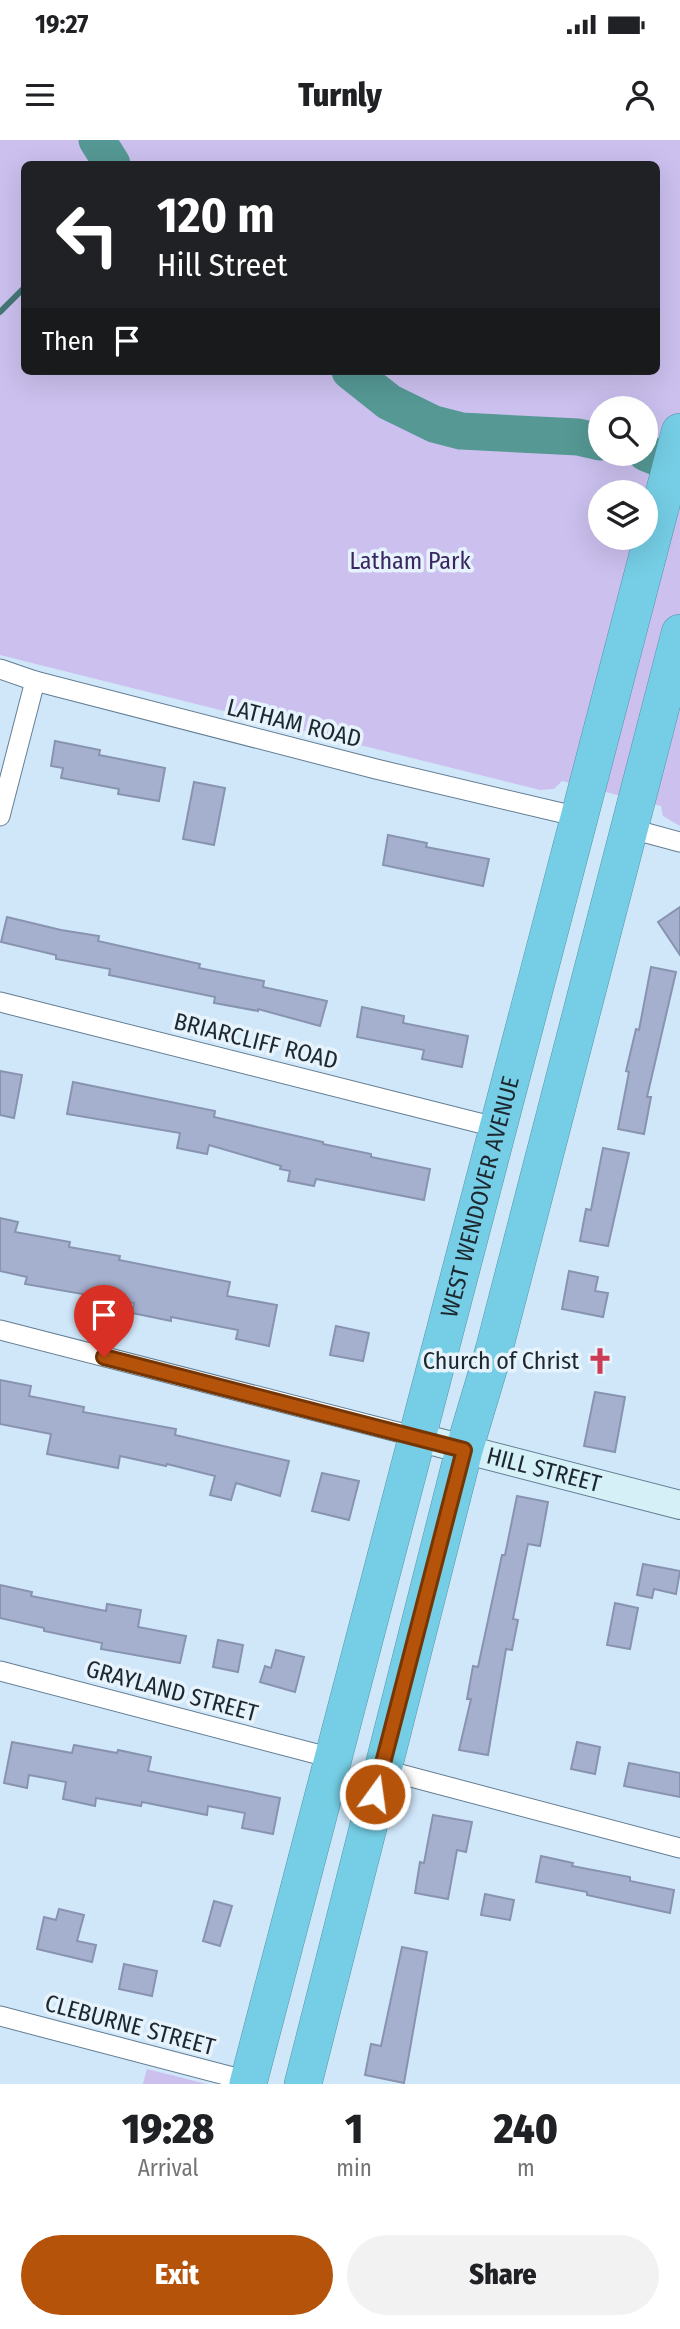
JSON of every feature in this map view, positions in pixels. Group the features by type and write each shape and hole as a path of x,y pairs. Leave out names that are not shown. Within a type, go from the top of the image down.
{"highway":[{"name":"WEST WENDOVER AVENUE","path":"248,2083 680,432"},
{"name":"WEST WENDOVER AVENUE","path":"303,2084 381,1769 464,1450 494,1350 680,633"},
{"path":"332,1758 349,1770 352,1784 348,1812 350,1892"}],"street":[{"name":"LATHAM ROAD","path":"0,669 35,681 362,766 579,817"},
{"path":"0,816 35,681"},
{"path":"628,828 680,842"},
{"name":"BRIARCLIFF ROAD","path":"0,1002 499,1128"},
{"name":"HILL STREET","path":"0,1330 680,1505"},
{"name":"GRAYLAND STREET","path":"0,1671 332,1758"},
{"path":"381,1769 680,1847"},
{"name":"CLEBURNE STREET","path":"0,2018 248,2083"}],"green space":[{"name":"Latham Park","path":"0,140 680,140 680,826 663,816 661,806 562,781 554,789 540,790 0,655"},
{"path":"147,2069 207,2084 143,2084"}],"building":[{"path":"55,741 100,750 99,755 165,768 159,801 118,794 119,789 61,778 63,768 51,766"},
{"path":"194,782 225,788 214,845 183,839"},
{"path":"388,835 427,843 426,847 489,859 483,886 383,865"},
{"path":"680,907 680,955 658,922"},
{"path":"7,917 99,936 98,941 200,964 199,968 264,981 263,987 327,1001 320,1026 258,1009 214,1003 215,997 109,975 110,969 56,959 56,955 1,942"},
{"path":"651,967 676,972 647,1097 651,1097 644,1134 618,1129 629,1072 626,1071 636,1029 639,1030"},
{"path":"362,1007 404,1016 403,1023 468,1036 462,1067 422,1059 424,1050 357,1037"},
{"path":"0,1071 22,1075 14,1118 0,1115"},
{"path":"73,1082 215,1111 214,1117 371,1154 371,1157 430,1169 424,1200 316,1179 314,1186 288,1181 290,1171 280,1169 281,1166 209,1145 207,1154 177,1148 180,1133 67,1114"},
{"path":"603,1148 629,1153 608,1246 580,1241 586,1209 591,1210"},
{"path":"0,1218 18,1222 15,1232 70,1242 69,1247 120,1256 119,1260 230,1282 227,1296 277,1305 269,1346 236,1339 238,1330 171,1317 171,1321 132,1313 134,1303 25,1284 27,1277 0,1271"},
{"path":"569,1271 598,1277 595,1291 608,1293 603,1317 562,1309"},
{"path":"336,1326 369,1333 363,1361 330,1355"},
{"path":"0,1380 31,1386 29,1396 84,1407 83,1412 176,1429 175,1435 289,1461 280,1496 236,1483 231,1500 210,1495 215,1476 167,1464 166,1466 120,1456 118,1468 47,1454 51,1434 0,1424"},
{"path":"595,1392 625,1397 615,1452 584,1446"},
{"path":"322,1473 359,1481 349,1520 312,1511"},
{"path":"517,1496 548,1502 540,1546 528,1544 513,1619 518,1620 512,1650 506,1649 488,1755 459,1750 471,1699 467,1699 473,1666 478,1667"},
{"path":"643,1564 680,1571 676,1594 654,1589 652,1598 637,1595"},
{"path":"0,1585 32,1592 31,1596 106,1611 107,1604 141,1610 138,1627 186,1636 180,1663 101,1649 102,1643 44,1631 44,1628 0,1618"},
{"path":"615,1603 638,1608 630,1649 607,1645"},
{"path":"218,1640 243,1645 238,1672 213,1667"},
{"path":"276,1650 304,1657 295,1692 260,1682 265,1666 271,1668"},
{"path":"12,1742 72,1753 74,1745 117,1753 118,1750 151,1757 148,1771 280,1798 273,1834 242,1828 245,1813 208,1806 207,1815 142,1802 141,1806 96,1798 95,1806 63,1799 66,1782 29,1775 27,1788 4,1783"},
{"path":"577,1742 600,1747 595,1774 571,1769"},
{"path":"629,1763 680,1773 680,1797 624,1786"},
{"path":"433,1815 472,1822 466,1852 457,1850 448,1899 415,1893"},
{"path":"541,1856 573,1863 572,1866 630,1877 630,1881 674,1890 670,1913 536,1882"},
{"path":"485,1894 514,1900 510,1920 481,1915"},
{"path":"214,1901 232,1906 220,1946 203,1941"},
{"path":"59,1909 84,1915 77,1941 96,1945 92,1962 37,1949 44,1917 56,1920"},
{"path":"402,1947 427,1952 404,2083 365,2075 371,2044 381,2046"},
{"path":"124,1964 157,1971 152,1996 119,1989"}],"waterway":[{"path":"97,140 110,161"},
{"path":"0,312 21,291"},
{"path":"355,375 389,402 434,424 461,431 588,439"},
{"path":"658,458 680,467"}],"place":[{"name":"Church of Christ","path":"600,1361"}],"route":[{"path":"104,1357 464,1450 375,1794"}]}
